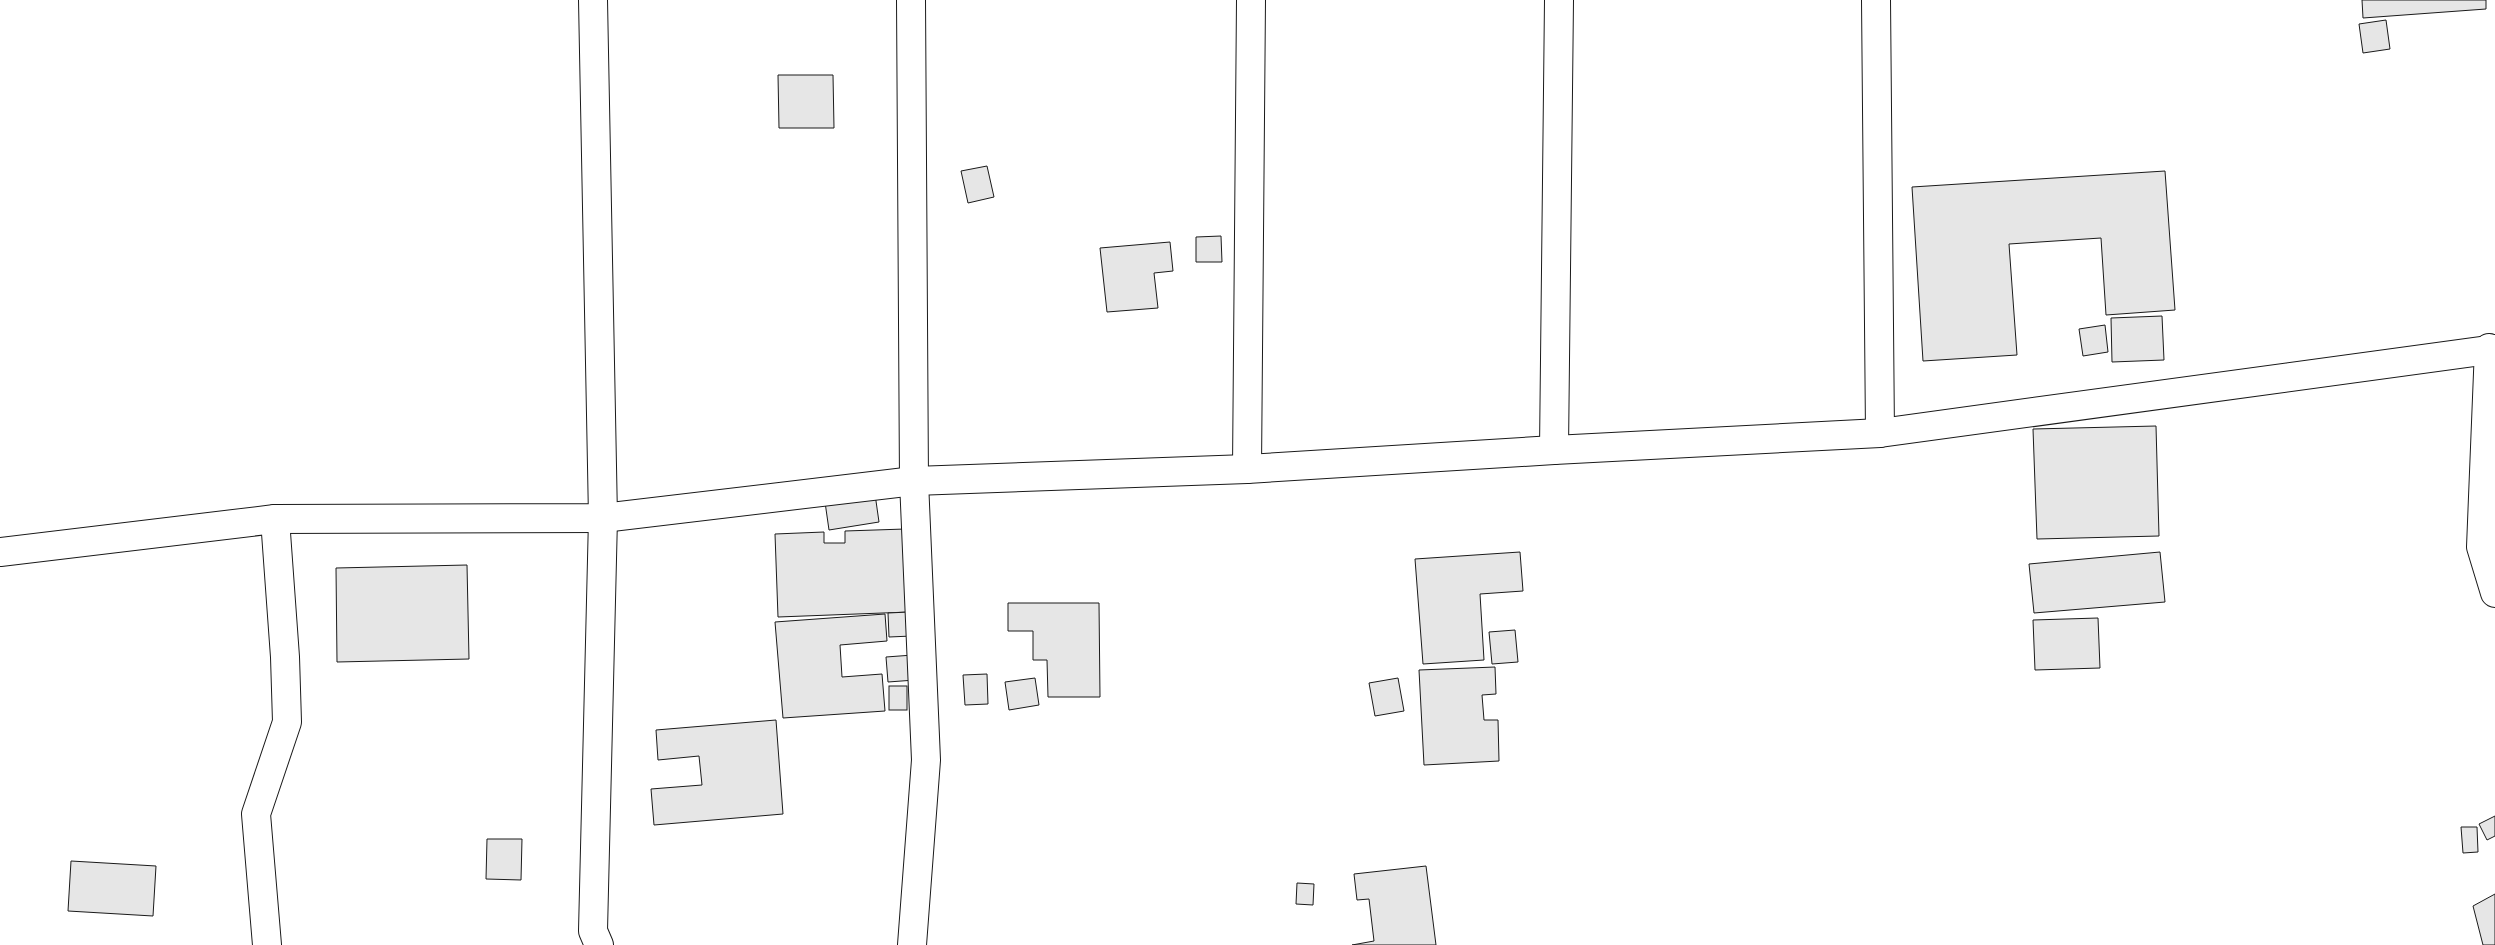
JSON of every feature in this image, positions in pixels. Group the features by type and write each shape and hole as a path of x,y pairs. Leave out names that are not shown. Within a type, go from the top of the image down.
{"street":[{"path":"593,0 603,518 593,931 598,945"},
{"path":"911,0 914,481 926,760 912,945"},
{"path":"1247,469 1251,0"},
{"path":"1554,450 1559,0"},
{"path":"1876,0 1880,434"},
{"path":"0,552 275,519 603,518 914,481 1247,469 1554,450 1880,434 2492,349 2482,547 2495,593"},
{"path":"268,945 256,814 287,722 286,657 275,519"}],"building":[{"path":"2362,0 2486,0 2486,9 2363,18"},
{"path":"2386,20 2390,49 2363,53 2359,24"},
{"path":"778,75 833,75 834,128 779,128"},
{"path":"987,166 994,197 968,203 961,171"},
{"path":"2165,171 2175,310 2106,315 2101,238 2009,244 2017,355 1923,361 1912,187"},
{"path":"1221,236 1222,262 1196,262 1196,237"},
{"path":"1170,242 1173,271 1154,273 1158,308 1107,312 1100,248"},
{"path":"2162,316 2164,360 2112,362 2111,318"},
{"path":"2105,325 2108,352 2083,356 2079,329"},
{"path":"2156,426 2159,536 2037,539 2033,429"},
{"path":"875,494 879,522 829,530 825,502"},
{"path":"905,529 909,612 778,617 775,534 824,532 824,543 845,543 845,531"},
{"path":"1520,552 1523,591 1480,594 1484,660 1423,664 1415,559"},
{"path":"2160,552 2165,602 2034,613 2029,564"},
{"path":"467,565 469,659 337,662 336,568"},
{"path":"1008,603 1099,603 1100,697 1048,697 1047,660 1033,660 1033,631 1008,631"},
{"path":"909,612 912,636 889,637 888,613"},
{"path":"885,614 887,641 840,645 842,677 882,674 885,711 783,718 775,622"},
{"path":"2098,618 2100,668 2035,670 2033,620"},
{"path":"1515,630 1518,662 1492,664 1489,632"},
{"path":"913,655 915,680 888,682 886,657"},
{"path":"1495,667 1496,694 1482,695 1484,720 1498,720 1499,761 1424,765 1419,670"},
{"path":"987,674 988,704 965,705 963,675"},
{"path":"1035,678 1039,705 1009,710 1005,682"},
{"path":"1398,678 1404,711 1375,716 1369,683"},
{"path":"889,686 907,686 907,710 889,710"},
{"path":"776,720 783,814 654,825 651,789 702,785 699,756 658,760 656,730"},
{"path":"2495,816 2495,836 2487,840 2479,824"},
{"path":"2461,827 2477,827 2478,852 2463,853"},
{"path":"487,839 522,839 521,880 486,879"},
{"path":"71,861 156,866 153,916 68,911"},
{"path":"1426,866 1436,945 1352,945 1374,941 1369,899 1357,900 1354,874"},
{"path":"1297,883 1314,884 1313,905 1296,904"},
{"path":"2495,894 2495,945 2483,945 2473,906"}]}
